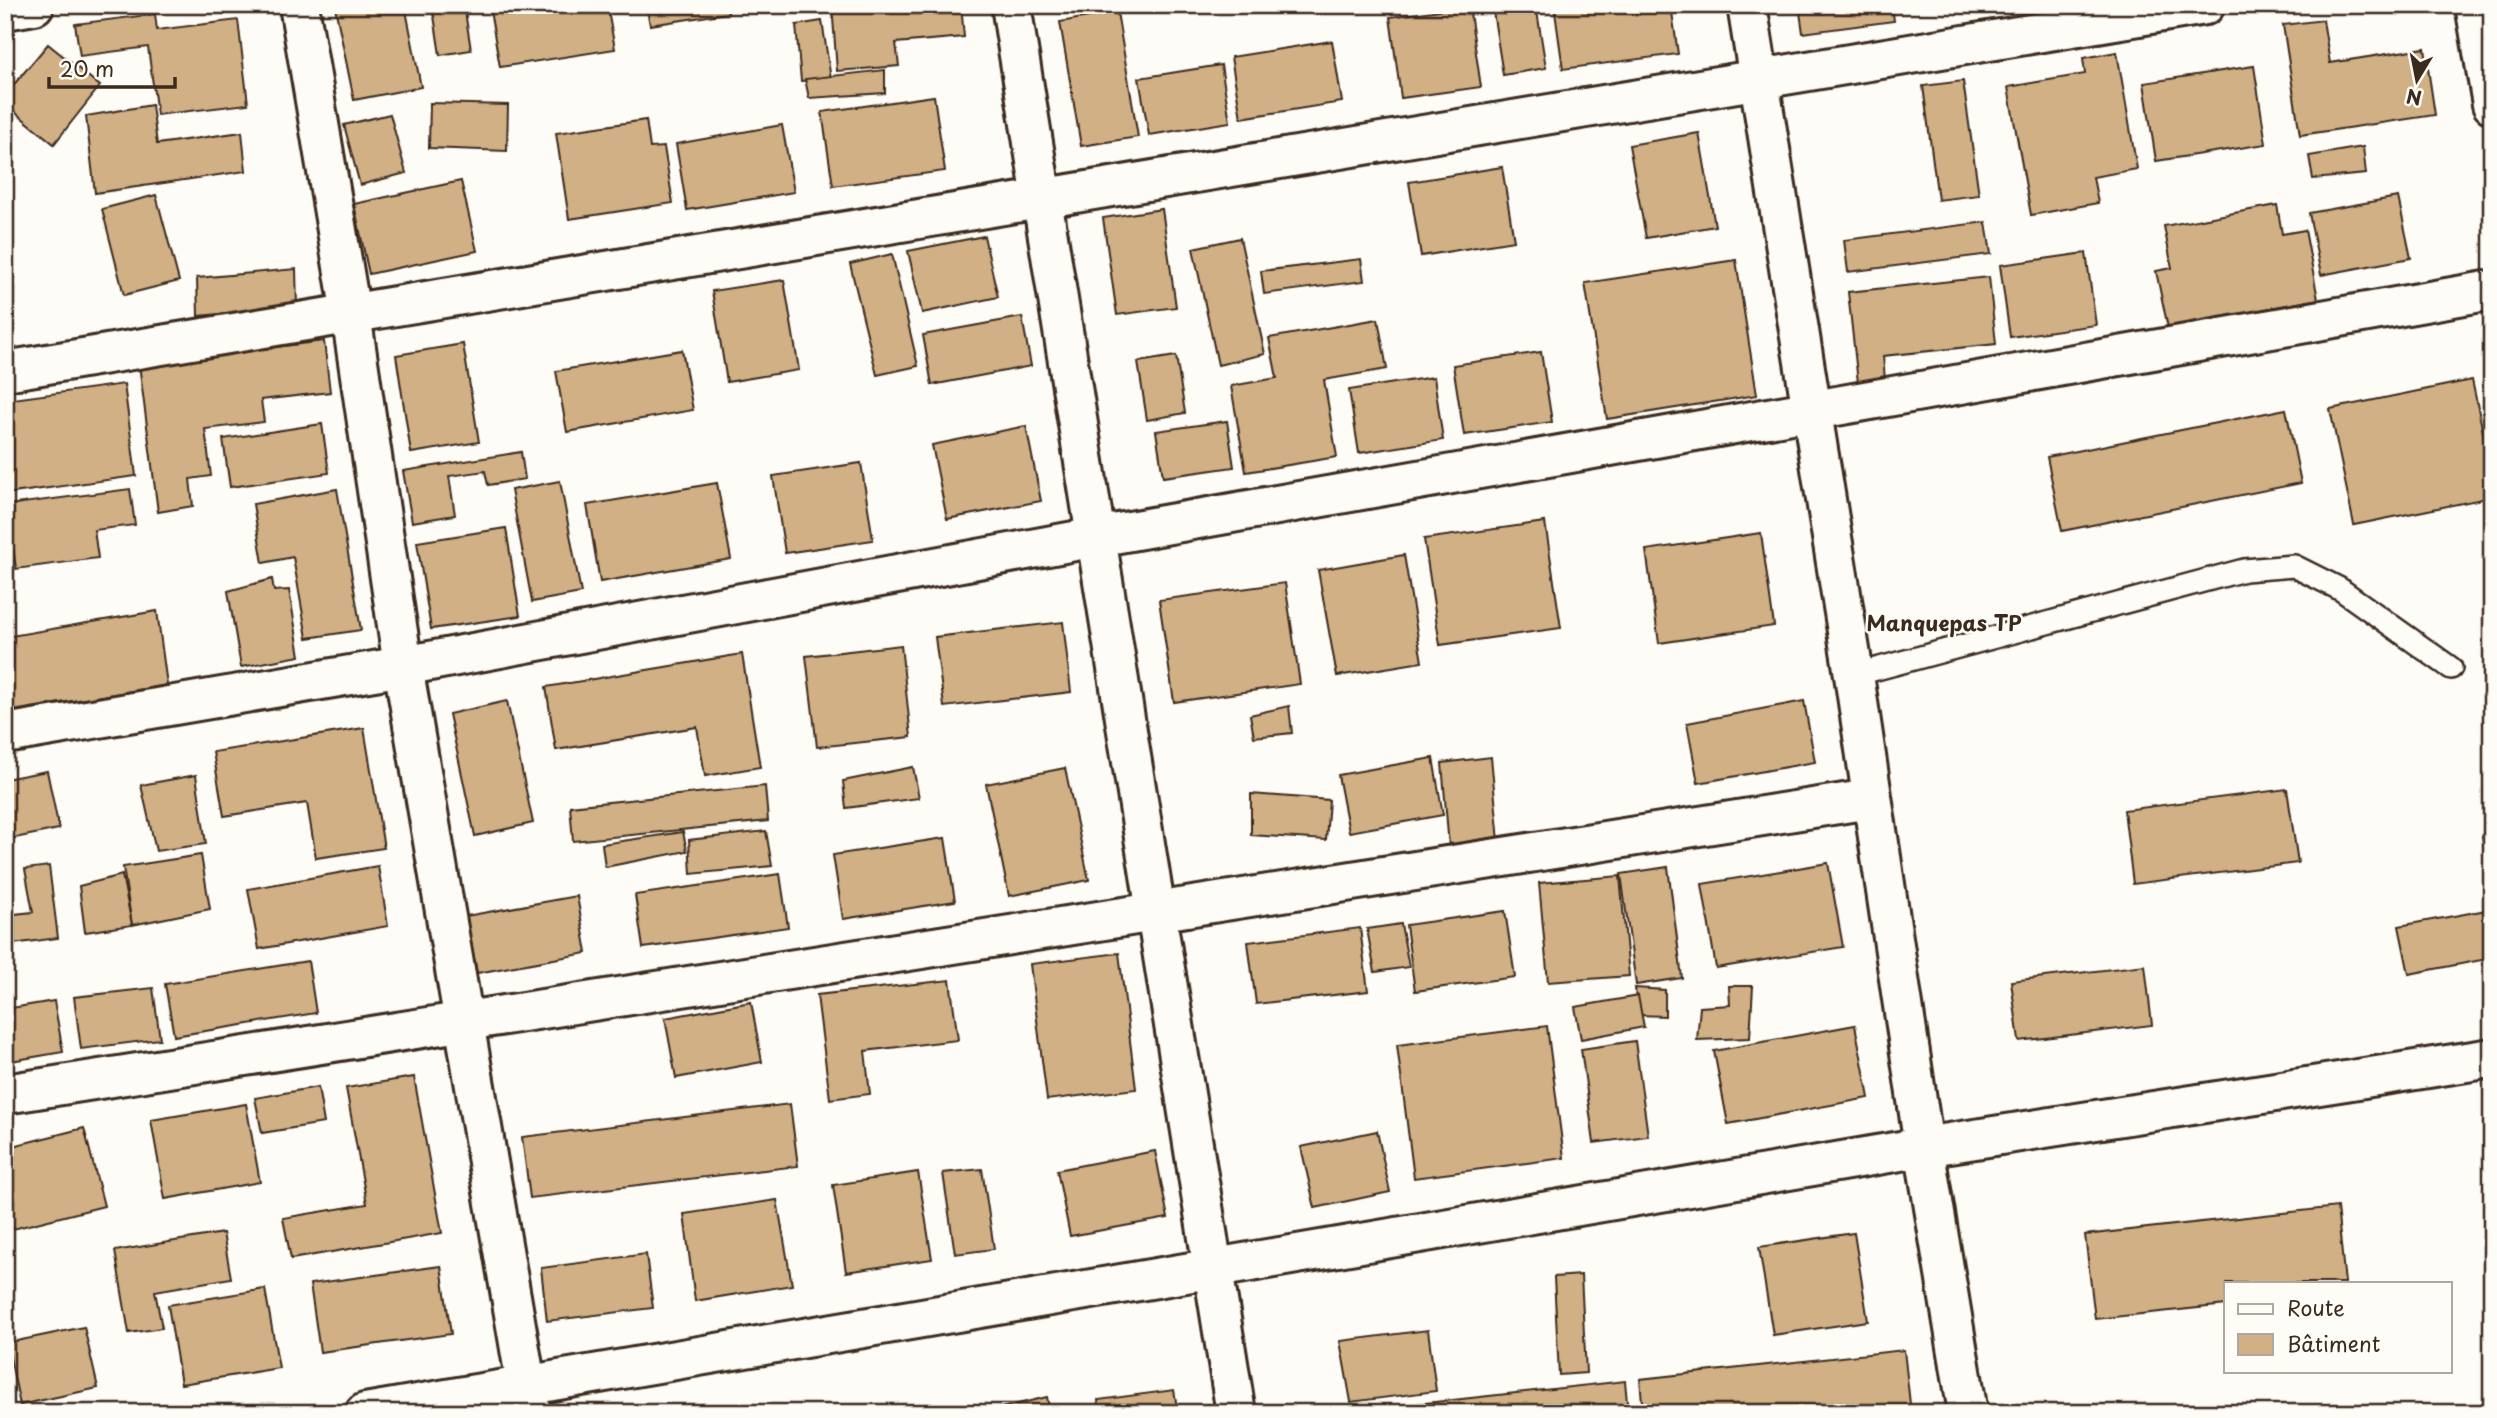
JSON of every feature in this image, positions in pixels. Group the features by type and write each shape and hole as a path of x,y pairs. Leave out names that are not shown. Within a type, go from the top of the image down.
{"street":[{"path":"5,10 34,5"},
{"path":"299,5 351,314 402,666 529,1398"},
{"path":"1011,5 1236,1413"},
{"path":"1747,5 1854,674 1870,799 1924,1147 1968,1413"},
{"path":"5,371 2205,5"},
{"path":"2475,5 2492,104"},
{"path":"5,734 402,666 1096,537 2492,290"},
{"path":"5,1094 1870,799"},
{"path":"365,1413 529,1398 1213,1269 1924,1147 2492,1058"}],"lane":[{"path":"1854,674 2244,570 2294,566 2340,589 2451,668"}],"building":[{"path":"405,5 421,87 354,100 335,7"},
{"path":"464,5 471,50 440,55 433,9"},
{"path":"489,5 607,5 615,49 500,67"},
{"path":"646,5 727,5 728,13 650,25"},
{"path":"832,5 961,5 964,37 896,43 899,66 837,71"},
{"path":"1492,5 1536,5 1546,68 1503,75"},
{"path":"1554,5 1671,5 1678,54 1563,69"},
{"path":"1799,5 1892,5 1894,21 1803,33"},
{"path":"1469,6 1481,87 1401,98 1390,17"},
{"path":"1117,12 1138,137 1081,146 1060,22"},
{"path":"155,14 157,30 238,20 248,104 157,115 148,47 80,56 75,24"},
{"path":"2323,20 2330,63 2425,48 2435,115 2300,135 2283,25"},
{"path":"822,21 831,79 801,81 796,25"},
{"path":"1332,41 1342,102 1241,118 1231,57"},
{"path":"48,44 100,86 54,144 5,104 5,95"},
{"path":"2117,52 2137,169 2093,177 2098,203 2031,215 2008,87 2085,74 2083,58"},
{"path":"1221,65 1230,122 1149,135 1139,78"},
{"path":"2254,66 2266,144 2156,161 2144,83"},
{"path":"885,70 885,93 809,98 805,79"},
{"path":"1963,81 1979,195 1938,200 1923,86"},
{"path":"934,96 945,171 833,186 822,112"},
{"path":"430,103 508,105 507,151 429,148"},
{"path":"152,105 157,144 242,132 246,171 95,193 86,116"},
{"path":"390,114 406,173 360,185 344,125"},
{"path":"646,120 650,148 664,147 673,203 569,219 556,133"},
{"path":"782,125 794,192 687,210 676,144"},
{"path":"1699,133 1715,226 1646,238 1629,145"},
{"path":"2363,147 2366,174 2313,179 2309,156"},
{"path":"1502,167 1514,241 1421,256 1409,182"},
{"path":"461,181 477,251 369,274 354,204"},
{"path":"156,195 179,281 124,295 102,209"},
{"path":"2398,197 2411,258 2321,275 2309,213"},
{"path":"2277,205 2282,234 2305,230 2318,299 2168,328 2156,271 2172,268 2164,226"},
{"path":"1162,209 1176,307 1117,315 1103,218"},
{"path":"1986,222 1991,254 1848,272 1844,240"},
{"path":"984,236 998,297 922,313 908,251"},
{"path":"1240,238 1265,354 1218,365 1193,248"},
{"path":"2086,253 2096,325 2010,337 2000,265"},
{"path":"892,254 918,366 877,375 850,264"},
{"path":"1361,259 1364,281 1264,294 1261,271"},
{"path":"1736,260 1757,395 1607,419 1585,283"},
{"path":"296,269 297,307 198,316 197,278"},
{"path":"1989,277 1996,344 1883,356 1885,380 1858,383 1848,292"},
{"path":"784,280 799,370 727,382 712,291"},
{"path":"1022,317 1031,366 932,385 923,335"},
{"path":"1378,319 1387,369 1324,380 1337,457 1246,472 1231,386 1277,378 1269,338"},
{"path":"324,341 330,392 261,400 264,422 205,429 211,476 190,479 193,506 158,512 139,364"},
{"path":"463,344 479,442 411,453 396,355"},
{"path":"682,350 693,410 567,432 556,371"},
{"path":"1541,352 1552,422 1464,435 1453,365"},
{"path":"1176,356 1185,413 1147,420 1138,362"},
{"path":"1434,377 1443,440 1359,453 1349,390"},
{"path":"2472,380 2492,475 2492,497 2354,525 2330,409"},
{"path":"124,384 136,476 5,494 5,400"},
{"path":"2286,409 2301,483 2062,531 2047,457"},
{"path":"1227,421 1234,467 1163,477 1156,431"},
{"path":"322,424 329,473 230,487 223,439"},
{"path":"1026,426 1041,501 947,519 932,445"},
{"path":"521,452 525,479 488,485 485,471 449,476 455,515 412,522 403,471"},
{"path":"861,463 873,540 785,553 773,476"},
{"path":"560,481 581,593 532,602 511,490"},
{"path":"717,483 731,559 600,582 587,505"},
{"path":"130,489 135,525 94,530 98,558 16,569 7,505"},
{"path":"337,489 361,630 307,638 293,557 263,563 253,504"},
{"path":"1545,522 1561,628 1440,645 1424,539"},
{"path":"506,528 520,616 431,629 417,542"},
{"path":"1761,533 1774,626 1659,643 1646,550"},
{"path":"1404,555 1422,662 1337,676 1318,570"},
{"path":"272,579 274,591 289,590 300,656 241,667 228,591"},
{"path":"1285,583 1300,684 1174,702 1159,600"},
{"path":"157,611 167,685 7,712 5,637"},
{"path":"1063,622 1071,692 944,707 935,637"},
{"path":"901,645 911,737 817,747 806,656"},
{"path":"742,654 760,767 705,776 697,727 556,750 546,687"},
{"path":"507,701 533,823 475,836 449,714"},
{"path":"1804,701 1815,762 1698,783 1687,723"},
{"path":"1289,706 1292,733 1254,737 1250,715"},
{"path":"364,728 384,848 316,858 307,803 224,816 213,752"},
{"path":"1491,757 1499,841 1449,847 1442,763"},
{"path":"1433,758 1443,815 1349,832 1338,775"},
{"path":"913,767 919,798 846,808 843,781"},
{"path":"1065,768 1089,880 1009,896 986,784"},
{"path":"47,771 59,829 5,840 5,779"},
{"path":"196,775 206,844 156,851 141,785"},
{"path":"765,786 768,821 573,841 570,806"},
{"path":"2287,789 2298,863 2133,884 2124,810"},
{"path":"1251,794 1329,800 1326,840 1251,835"},
{"path":"766,831 772,866 691,874 689,840"},
{"path":"683,832 687,851 605,867 602,844"},
{"path":"2492,834 2492,889 2482,836"},
{"path":"945,838 955,901 843,919 833,855"},
{"path":"201,855 210,909 132,925 123,867"},
{"path":"1828,863 1843,947 1716,968 1702,884"},
{"path":"49,866 58,938 5,945 5,915 33,912 25,869"},
{"path":"378,866 388,926 259,949 248,889"},
{"path":"1668,867 1682,978 1636,985 1621,874"},
{"path":"780,874 788,927 643,948 635,895"},
{"path":"122,875 132,925 85,932 79,886"},
{"path":"1620,876 1629,976 1548,982 1539,883"},
{"path":"577,896 587,953 477,973 466,916"},
{"path":"2492,909 2492,958 2409,974 2399,926"},
{"path":"1505,911 1515,977 1415,991 1406,925"},
{"path":"1401,924 1409,967 1375,972 1367,929"},
{"path":"1360,928 1368,991 1256,1004 1248,942"},
{"path":"1119,953 1136,1089 1047,1100 1030,964"},
{"path":"308,961 316,1013 174,1036 165,984"},
{"path":"2145,965 2152,1025 2019,1041 2011,981"},
{"path":"950,980 958,1040 865,1051 870,1094 830,1099 817,995"},
{"path":"1729,986 1753,986 1750,1038 1697,1040 1700,1007 1730,1005"},
{"path":"153,988 160,1039 81,1049 74,997"},
{"path":"1635,988 1665,990 1665,1016 1638,1015"},
{"path":"1638,996 1644,1027 1581,1039 1575,1007"},
{"path":"54,1001 63,1052 5,1062 5,1009"},
{"path":"751,1002 762,1062 676,1078 665,1018"},
{"path":"1855,1025 1869,1098 1728,1124 1714,1051"},
{"path":"1547,1026 1564,1158 1414,1178 1397,1045"},
{"path":"1635,1041 1648,1136 1594,1143 1581,1049"},
{"path":"414,1077 442,1233 291,1259 283,1218 367,1204 346,1088"},
{"path":"318,1087 324,1123 262,1133 255,1098"},
{"path":"246,1104 260,1182 165,1199 151,1120"},
{"path":"790,1104 798,1166 530,1198 522,1137"},
{"path":"84,1128 104,1206 5,1231 5,1148"},
{"path":"1377,1131 1390,1192 1315,1208 1301,1147"},
{"path":"1155,1151 1168,1218 1070,1236 1057,1170"},
{"path":"982,1169 994,1249 955,1254 943,1173"},
{"path":"918,1172 932,1259 846,1272 833,1185"},
{"path":"777,1200 792,1285 695,1301 684,1214"},
{"path":"2337,1207 2345,1282 2224,1282 2224,1305 2095,1319 2085,1235"},
{"path":"223,1233 231,1278 155,1291 162,1328 129,1333 115,1251"},
{"path":"1854,1233 1868,1321 1773,1335 1759,1247"},
{"path":"646,1254 653,1308 547,1321 541,1268"},
{"path":"441,1266 451,1334 320,1352 310,1284"},
{"path":"1581,1275 1586,1373 1559,1375 1554,1277"},
{"path":"265,1289 279,1368 181,1384 168,1305"},
{"path":"84,1327 98,1388 20,1405 7,1343"},
{"path":"1428,1330 1436,1391 1351,1402 1340,1341"},
{"path":"1904,1350 1911,1413 1643,1413 1640,1379"},
{"path":"1625,1381 1628,1413 1372,1413 1372,1409"},
{"path":"1174,1390 1178,1413 1100,1413 1098,1400"},
{"path":"1047,1397 1050,1413 984,1412"}],"district":[{"name":"Manquepas TP","path":"1944,624"}]}
